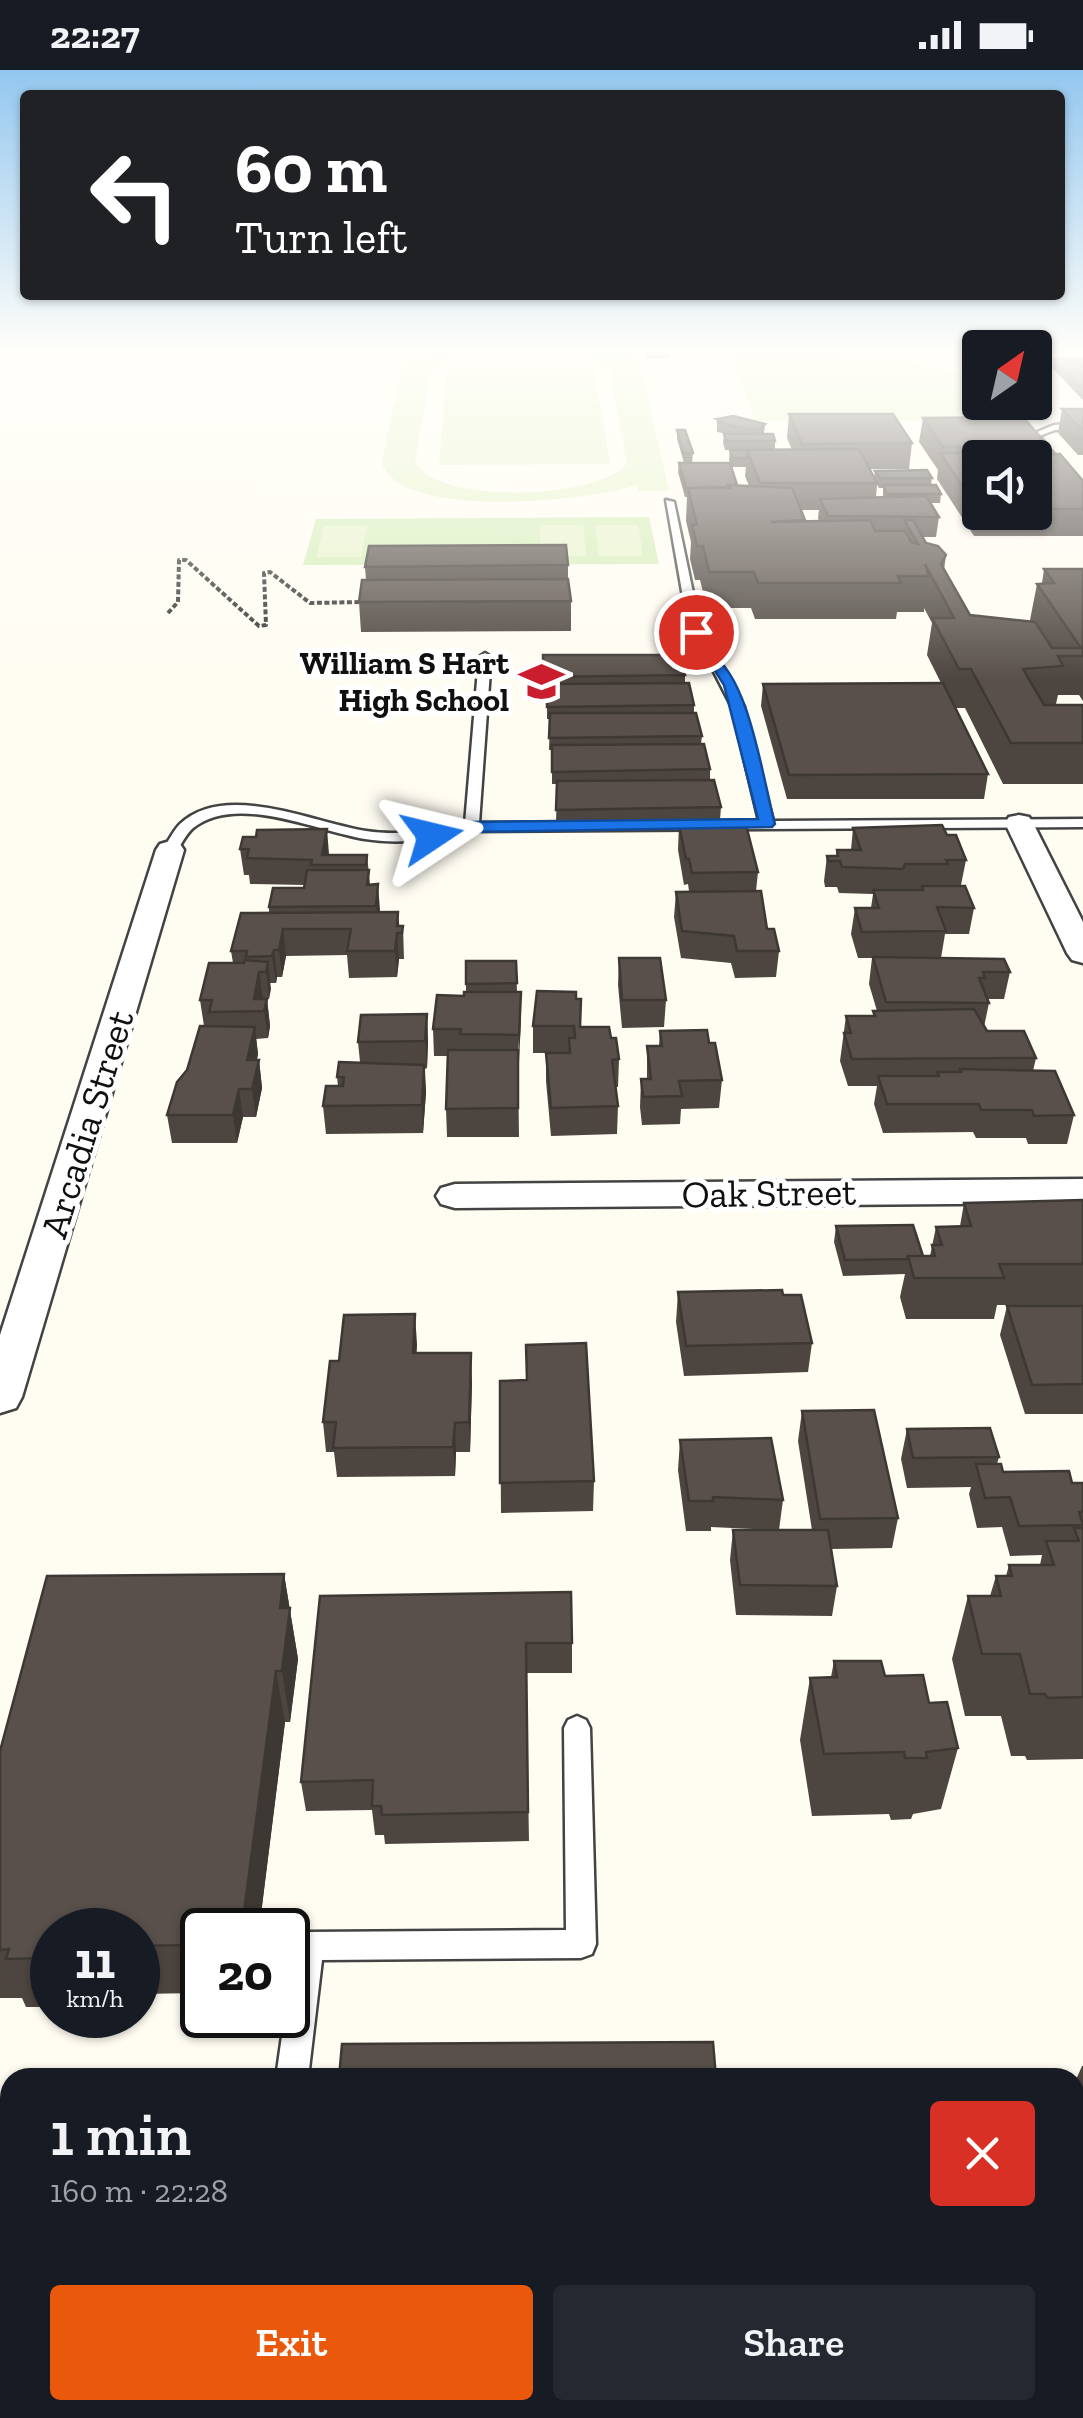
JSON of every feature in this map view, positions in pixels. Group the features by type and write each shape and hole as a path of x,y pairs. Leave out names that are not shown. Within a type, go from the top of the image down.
{"street":[{"path":"1019,823 1083,953"},
{"name":"Arcadia Street","path":"0,1397 170,850"},
{"name":"Oak Street","path":"454,1196 1083,1190"}],"lane":[{"path":"1055,462 1065,474"},
{"path":"669,502 696,632 704,656 717,663 731,685 767,824"},
{"path":"472,827 485,658"},
{"path":"170,850 187,824 200,816 238,809 368,836 432,836 472,827 1083,823"},
{"path":"293,2068 309,1946 581,1944 577,1728"}],"path":[{"path":"168,614 178,602 179,560 186,560 258,626 266,625 264,573 270,572 310,603 367,602"}],"green space":[{"path":"416,462 428,475 451,485 518,492 586,484 612,475 627,462 662,462 669,491 638,491 637,485 541,500 458,500 423,493 396,481 382,463"},
{"path":"439,462 610,464 439,465"},
{"path":"649,517 659,564 303,565 316,519"},
{"path":"540,525 583,525 586,556 541,556"},
{"path":"595,525 638,525 643,556 599,556"},
{"path":"324,526 367,526 361,557 316,557"}],"building":[{"path":"752,462 866,462 877,483 760,483"},
{"path":"946,462 962,462 962,485"},
{"path":"1052,462 1066,462 1083,481 1083,509 1052,509"},
{"path":"679,463 730,463 737,485 686,488"},
{"path":"927,470 932,478 880,478 875,471"},
{"path":"728,485 792,488 805,520 771,522 870,520 875,531 905,531 911,542 918,544 904,520 913,520 926,543 938,546 946,555 941,564 970,615 1035,622 1052,648 1081,648 1037,584 1054,583 1044,569 1083,569 1083,656 1058,656 1063,666 1023,669 1044,705 1083,705 1083,743 1011,743 971,669 959,669 932,618 954,618 925,564 929,576 898,576 901,583 758,583 754,572 709,572 703,546 697,546 692,525 697,525 688,488 730,488"},
{"path":"883,485 936,485 941,494 887,494"},
{"path":"926,496 939,517 828,516 820,499"},
{"path":"566,545 568,565 365,567 369,546"},
{"path":"568,579 571,601 359,602 362,580"},
{"path":"543,655 680,655 685,675 543,677"},
{"path":"689,683 694,705 547,707 547,684"},
{"path":"943,683 988,774 789,775 763,684"},
{"path":"550,713 696,713 702,736 549,738"},
{"path":"704,744 710,769 552,772 552,745"},
{"path":"714,780 721,807 556,810 557,781"},
{"path":"679,825 746,825 758,872 692,873"},
{"path":"942,825 947,835 956,835 966,860 905,864 903,869 842,867 840,861 828,861 827,856 838,856 837,850 861,850 853,828"},
{"path":"327,829 322,855 367,855 366,865 311,865 312,860 247,858 249,849 240,849 243,837 256,837 257,830"},
{"path":"307,870 369,870 367,885 378,884 376,906 269,907 273,888 304,888"},
{"path":"922,886 965,886 974,908 937,907 946,931 862,932 855,908 879,908 873,890 923,890"},
{"path":"761,891 767,929 774,929 779,951 737,951 734,936 682,931 676,892"},
{"path":"398,912 397,926 403,926 402,933 397,933 395,951 347,951 351,929 283,929 279,950 274,950 272,956 246,957 247,951 231,951 241,913"},
{"path":"873,957 1004,959 1010,972 983,972 985,978 979,978 989,1003 886,1002"},
{"path":"619,958 660,958 666,1000 622,1000"},
{"path":"466,961 516,961 517,983 466,984"},
{"path":"268,962 266,972 259,972 254,999 267,999 264,1011 209,1012 212,1000 200,1000 209,963"},
{"path":"537,991 576,992 576,999 581,999 580,1027 609,1027 611,1038 616,1038 619,1059 612,1060 618,1106 551,1108 546,1053 570,1053 569,1038 575,1038 574,1026 533,1026"},
{"path":"464,992 521,992 519,1035 460,1034 461,1029 433,1029 437,995 464,996"},
{"path":"974,1009 987,1031 1024,1031 1036,1058 852,1059 844,1033 851,1033 846,1016 875,1016 873,1011"},
{"path":"427,1014 425,1041 358,1042 361,1015"},
{"path":"200,1026 255,1027 247,1060 259,1060 252,1089 239,1089 233,1115 167,1115 177,1082 187,1070"},
{"path":"707,1030 709,1043 715,1043 722,1080 679,1081 682,1096 643,1097 641,1079 651,1079 647,1046 662,1046 660,1031"},
{"path":"448,1050 518,1050 518,1108 446,1109"},
{"path":"339,1062 424,1065 422,1105 323,1106 326,1086 343,1086 344,1077 337,1077"},
{"path":"960,1069 1055,1071 1074,1115 1034,1116 1032,1110 981,1110 979,1104 887,1104 878,1076 939,1076 937,1072 961,1072"},
{"path":"1083,1200 1083,1264 999,1264 1004,1278 914,1278 908,1256 935,1256 932,1245 942,1245 936,1227 971,1226 964,1203"},
{"path":"913,1225 923,1256 845,1260 836,1226"},
{"path":"782,1290 783,1295 801,1295 812,1343 686,1346 678,1292"},
{"path":"1007,1306 1083,1306 1083,1384 1032,1385"},
{"path":"415,1314 413,1353 471,1353 469,1422 455,1423 453,1447 333,1448 336,1422 323,1422 330,1361 339,1361 344,1315"},
{"path":"586,1343 594,1481 500,1483 500,1381 527,1380 526,1345"},
{"path":"874,1410 898,1518 820,1519 802,1411"},
{"path":"990,1428 999,1457 913,1458 907,1429"},
{"path":"771,1438 783,1500 713,1497 713,1501 689,1501 680,1440"},
{"path":"976,1464 1001,1464 1003,1472 1069,1471 1072,1483 1083,1483 1083,1512 1079,1512 1083,1525 1019,1526 1010,1497 985,1498"},
{"path":"1074,1528 1083,1528 1083,1697 1047,1698 1045,1694 1030,1694 1020,1654 982,1654 968,1596 1001,1596 996,1576 1012,1576 1009,1565 1054,1565 1046,1541 1079,1541"},
{"path":"733,1530 828,1530 837,1586 740,1585"},
{"path":"284,1574 280,1608 290,1608 282,1671 276,1671 244,1908 180,1908 180,1945 160,1946 160,1908 30,1908 30,1958 6,1959 9,1949 0,1950 0,1751 47,1576"},
{"path":"571,1592 572,1643 526,1643 528,1812 382,1815 381,1806 372,1806 373,1780 301,1782 320,1596"},
{"path":"834,1661 881,1661 885,1676 923,1675 929,1703 947,1702 958,1748 926,1752 927,1758 905,1758 904,1752 824,1754 810,1678 837,1677"},
{"path":"713,2042 715,2068 340,2068 342,2044"}],"place":[{"name":"William S Hart High School","path":"542,681"}],"route":[{"path":"432,836 472,827 767,824 731,685 717,663 704,656 696,632"}]}
